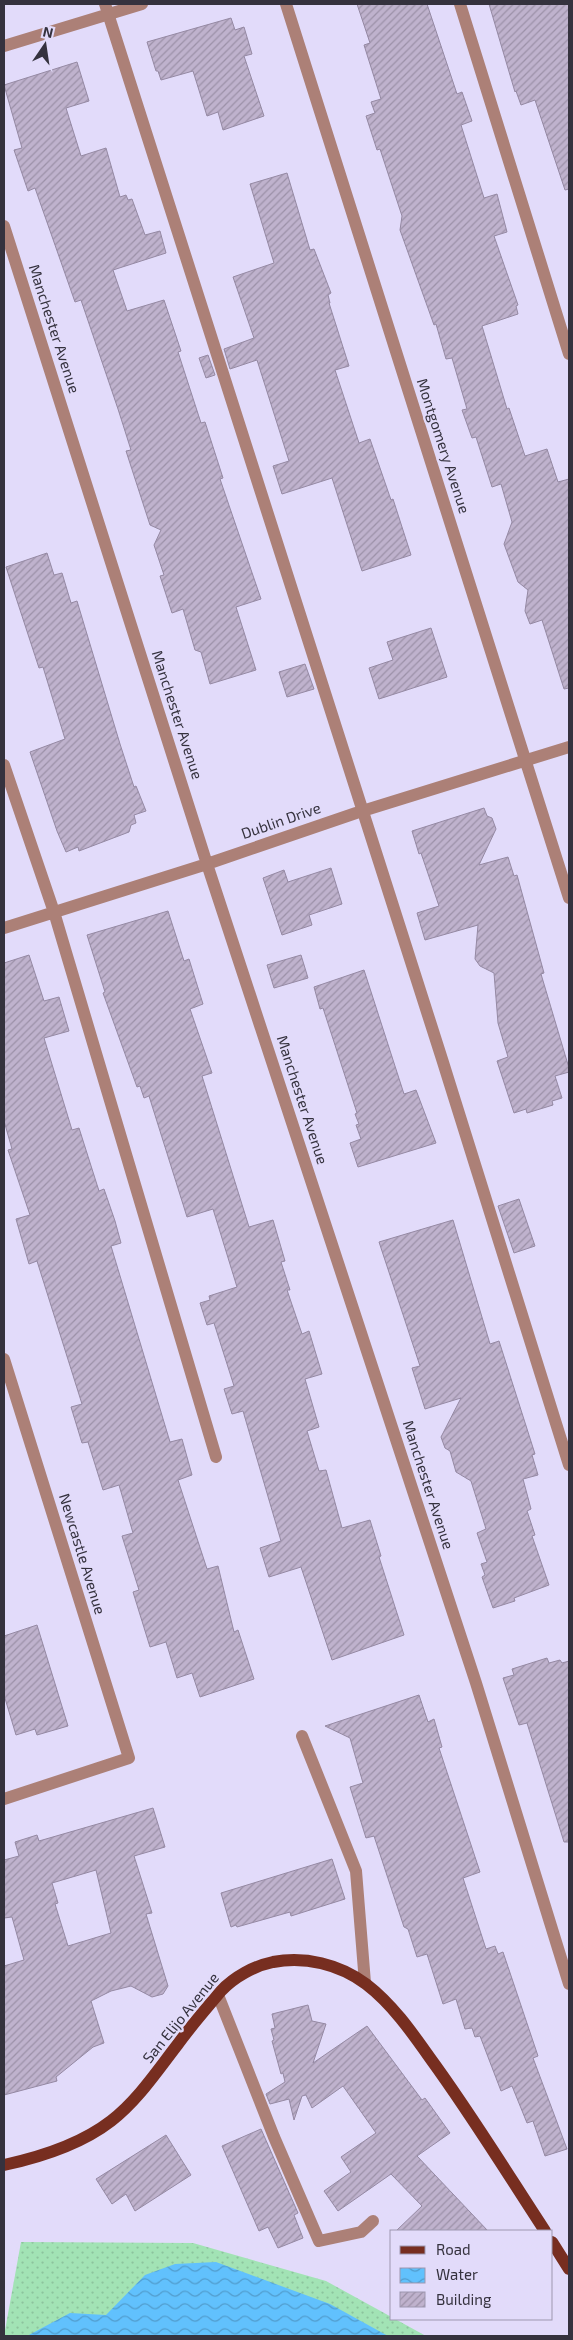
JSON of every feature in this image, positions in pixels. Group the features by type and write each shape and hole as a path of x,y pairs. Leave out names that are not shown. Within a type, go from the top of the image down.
{"main road":[{"name":"San Elijo Avenue","path":"4,2166 49,2154 110,2122 128,2107 156,2075 178,2043 230,1982 267,1964 296,1959 328,1964 365,1983 397,2013 450,2085 544,2230"},
{"path":"553,2244 569,2269"}],"street":[{"path":"4,46 106,9 142,4"},
{"name":"Montgomery Avenue","path":"286,4 569,898"},
{"path":"460,4 569,354"},
{"path":"106,9 569,1465"},
{"name":"Manchester Avenue","path":"4,226 207,864 476,1683 569,1984"},
{"name":"Dublin Drive","path":"4,928 207,864 362,811 569,747"},
{"path":"4,765 54,912 216,1457"},
{"name":"Newcastle Avenue","path":"4,1359 129,1758 4,1799"},
{"path":"302,1736 356,1870 365,1983"},
{"path":"218,1995 274,2137 319,2241 361,2232 373,2222"}],"green space":[{"path":"21,2242 193,2243 326,2281 390,2316 390,2320 397,2320 426,2336 4,2336"}],"water":[{"path":"216,2262 330,2304 388,2336 27,2336 70,2313 106,2315 145,2275 175,2264"}],"building":[{"path":"357,4 427,4 457,94 462,92 472,121 461,125 484,198 497,194 507,232 494,236 518,305 516,306 518,314 482,326 507,409 509,408 525,456 547,449 558,482 569,479 569,688 564,689 542,620 530,624 525,611 528,590 518,582 504,544 512,522 501,484 492,487 476,437 472,438 462,410 467,409 452,358 446,359 436,324 434,325 400,230 402,216 380,149 377,150 366,116 375,113 371,102 381,99 364,45 370,43"},
{"path":"489,4 569,4 569,189 565,190 535,100 521,105 515,92"},
{"path":"231,18 235,30 244,27 252,54 244,56 264,116 223,130 218,112 207,116 193,71 161,80 158,71 156,71 147,42"},
{"path":"77,62 89,101 66,108 81,156 106,148 120,197 126,195 128,200 132,199 145,235 160,231 166,253 113,270 127,311 164,300 181,351 178,352 201,423 205,422 223,478 220,479 261,599 236,607 256,670 210,684 201,652 195,650 183,609 172,613 160,576 164,575 154,545 161,530 150,525 126,451 131,450 81,300 75,302 35,188 28,191 14,150 22,148 4,85"},
{"path":"287,173 310,250 314,249 331,293 328,295 329,303 349,366 335,370 359,443 370,439 391,500 393,499 411,555 362,571 332,478 282,494 273,466 289,461 257,360 230,369 224,349 254,338 233,277 274,263 250,184"},
{"path":"208,355 215,375 206,378 199,358"},
{"path":"47,553 54,575 62,573 71,603 77,601 134,787 136,786 146,811 134,815 136,823 131,825 129,832 79,851 78,847 66,852 30,752 65,739 43,667 39,668 6,567"},
{"path":"431,628 447,677 379,699 369,668 393,660 387,642"},
{"path":"305,664 314,689 287,697 279,672"},
{"path":"484,808 487,816 492,818 496,829 479,865 508,857 514,876 517,875 544,973 541,974 569,1068 569,1072 555,1076 562,1098 552,1101 553,1105 527,1113 526,1109 514,1113 497,1061 508,1057 498,1023 494,973 480,966 475,959 478,925 425,940 417,913 439,906 412,831"},
{"path":"331,868 342,904 309,915 312,925 282,935 263,878 284,870 288,882"},
{"path":"168,911 184,961 189,959 203,1004 190,1009 212,1073 202,1076 249,1227 273,1220 285,1261 281,1262 290,1290 287,1290 302,1334 309,1331 322,1374 305,1379 319,1427 307,1431 319,1471 326,1470 342,1528 370,1520 381,1556 379,1557 404,1635 332,1660 301,1567 269,1577 260,1548 281,1541 243,1411 232,1414 224,1389 234,1386 214,1323 207,1325 200,1303 210,1300 209,1296 237,1287 213,1209 187,1217 149,1096 144,1098 140,1086 137,1087 103,993 105,992 87,935"},
{"path":"29,955 44,1001 59,997 69,1031 44,1038 72,1130 79,1128 99,1191 104,1189 115,1221 121,1243 111,1246 170,1442 182,1439 192,1475 178,1480 207,1569 218,1566 234,1632 238,1630 254,1679 200,1697 192,1673 177,1678 166,1642 150,1647 133,1592 139,1590 122,1536 133,1533 119,1485 103,1490 88,1442 82,1443 71,1407 82,1404 37,1261 29,1264 16,1219 30,1215 8,1150 12,1149 4,1121 4,963"},
{"path":"301,955 308,978 274,988 267,965"},
{"path":"364,970 404,1094 416,1090 436,1143 358,1167 350,1143 361,1139 356,1125 359,1124 355,1114 357,1113 323,1008 320,1009 314,987"},
{"path":"519,1199 535,1246 514,1253 498,1206"},
{"path":"453,1220 490,1344 499,1341 535,1454 532,1455 538,1475 523,1479 531,1509 527,1511 535,1535 532,1536 549,1585 514,1598 515,1601 493,1608 482,1577 485,1575 481,1564 487,1562 477,1533 486,1529 471,1481 456,1472 450,1451 445,1448 441,1437 461,1398 425,1409 412,1368 420,1366 379,1242"},
{"path":"37,1625 68,1726 37,1735 35,1729 16,1735 4,1695 4,1636"},
{"path":"547,1658 549,1663 560,1660 562,1663 569,1661 569,1842 564,1842 527,1723 519,1725 503,1678 514,1675 512,1669"},
{"path":"419,1695 428,1722 434,1719 442,1747 439,1748 480,1872 463,1878 486,1949 495,1946 498,1954 503,1952 538,2056 533,2058 567,2149 545,2156 533,2121 527,2123 512,2086 501,2091 480,2036 475,2037 472,2028 465,2029 456,1999 443,2004 427,1954 417,1957 408,1929 404,1927 374,1836 366,1838 350,1787 363,1783 350,1738 325,1726"},
{"path":"153,1808 165,1847 134,1856 152,1913 146,1914 168,1986 163,1994 152,1997 131,1986 111,1991 91,2001 104,2043 93,2047 56,2077 57,2081 4,2095 4,1966 24,1960 12,1917 4,1918 4,1860 19,1856 15,1842 37,1835 39,1841","holes":["96,1870 111,1933 68,1946 55,1904 58,1903 52,1883"]},
{"path":"332,1859 345,1899 291,1916 290,1912 231,1927 221,1893"},
{"path":"308,2005 312,2021 326,2024 313,2063 367,2026 422,2100 425,2098 450,2133 417,2156 487,2230 397,2230 422,2206 391,2174 338,2211 324,2191 351,2172 341,2157 376,2133 343,2086 312,2108 306,2095 302,2096 294,2120 289,2099 270,2104 266,2094 285,2082 272,2041 274,2040 271,2029 275,2028 272,2014"},
{"path":"261,2129 298,2213 294,2215 303,2238 278,2248 268,2227 259,2231 222,2146"},
{"path":"166,2135 191,2175 135,2211 126,2194 112,2204 96,2179"}]}
